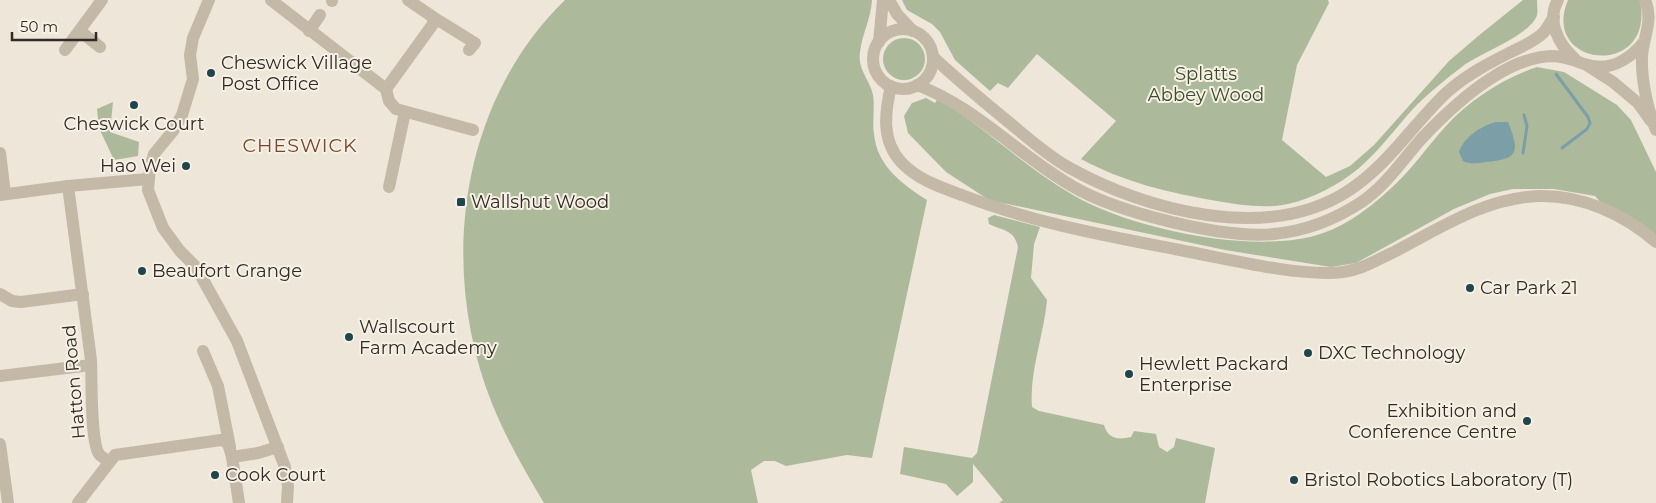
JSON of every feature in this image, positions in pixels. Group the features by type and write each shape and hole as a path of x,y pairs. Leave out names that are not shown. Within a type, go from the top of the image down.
{"street":[{"path":"65,50 102,0"},
{"path":"271,0 386,89 389,101 396,109 473,130"},
{"path":"408,0 475,43 469,50"},
{"path":"883,0 879,42 873,58 874,67 884,82 891,86 909,88 917,85 929,74 933,57"},
{"path":"889,0 897,14 913,31 927,41 933,57 1034,143 1066,166 1100,184 1134,197 1192,212 1242,219 1273,218 1304,212 1348,191 1372,173 1446,94 1472,73 1544,33 1554,17"},
{"path":"1645,0 1653,14 1643,43 1642,80 1655,128"},
{"path":"207,1 193,38 190,55 193,79 182,115 173,131 154,154 148,179 151,200 163,228 180,251 196,267 237,341 278,447 287,477 287,503"},
{"path":"1556,1 1554,17 1556,34 1564,50 1613,82 1638,103 1655,128"},
{"path":"309,31 320,15"},
{"path":"386,89 433,24 433,17"},
{"path":"879,42 894,30 913,31"},
{"path":"80,31 100,47"},
{"path":"1648,97 1648,62 1650,47 1656,32"},
{"path":"917,85 956,102 1037,163 1071,186 1104,203 1190,225 1233,232 1271,234 1300,230 1333,218 1361,202 1392,175 1423,137 1460,100 1492,78 1525,60 1553,56 1602,66 1614,65 1627,59 1643,43"},
{"path":"891,86 885,117 886,135 900,160 915,175 928,182 1014,215 1137,242 1278,268 1342,273 1365,266 1481,208 1508,200 1547,196 1576,200 1609,212 1640,229 1656,242"},
{"path":"389,186 405,112"},
{"path":"0,153 3,195 68,186 148,179"},
{"name":"Hatton Road","path":"68,186 91,365 89,382 96,442 99,454 108,461"},
{"path":"0,294 12,301 21,302 83,294"},
{"path":"203,351 218,386 239,503"},
{"path":"0,376 91,365"},
{"path":"78,503 108,461 115,455 220,440 225,440 231,452"},
{"path":"0,445 8,503"},
{"path":"231,452 258,453 278,447"}],"green space":[{"path":"565,0 872,0 861,45 860,64 873,95 873,129 876,145 885,165 892,173 927,200 872,458 847,455 786,466 775,461 764,461 751,470 758,503 544,503 498,419 476,354 466,300 463,246 468,191 481,139 501,88 529,42"},
{"name":"Splatts Abbey Wood","path":"902,0 1328,0 1329,3 1297,65 1282,140 1326,177 1350,166 1374,145 1449,61 1523,0 1537,0 1537,15 1525,30 1463,66 1430,92 1373,155 1350,175 1334,186 1307,198 1288,204 1261,206 1199,198 1164,190 1130,180 1081,159 1116,121 1037,54 1008,88 998,83 990,91 955,60 940,32 932,24 907,10"},
{"path":"1568,0 1640,0 1640,26 1631,43 1617,53 1599,56 1582,51 1569,40 1563,23"},
{"path":"904,38 919,44 925,59 919,74 904,80 889,74 883,59 889,44"},
{"path":"1537,67 1564,72 1617,105 1631,120 1656,172 1656,242 1609,212 1595,196 1554,189 1513,189 1490,194 1454,209 1356,263 1331,267 1225,250 989,200 946,172 908,133 904,116 912,103 926,98 935,103 938,98 1055,184 1097,207 1125,218 1156,227 1222,239 1254,242 1284,241 1310,237 1332,230 1362,212 1396,184 1455,116 1487,91"},
{"path":"113,102 110,132 139,142 138,156 114,160 99,128 97,109"},
{"path":"994,215 1040,227 1034,244 1031,278 1047,300 1033,380 1032,407 1039,411 1104,425 1111,436 1118,438 1131,437 1134,431 1156,434 1159,447 1167,452 1174,447 1176,438 1215,448 1205,503 999,503 1003,500 973,464 973,482 957,496 946,484 900,474 904,447 972,458 977,453 1018,247 1011,234 989,224 988,218"}],"water":[{"path":"1496,122 1508,122 1515,147 1511,156 1497,161 1468,163 1463,161 1459,152 1469,137 1479,129"}],"waterway":[{"path":"1556,74 1588,117 1590,123 1587,129 1562,148"},
{"path":"1523,153 1527,126 1524,115"}],"place":[{"name":"Cheswick Village Post Office","path":"211,73"},
{"name":"Cheswick Court","path":"134,105"},
{"name":"Hao Wei","path":"186,166"},
{"name":"Wallshut Wood","path":"461,202"},
{"name":"Beaufort Grange","path":"142,271"},
{"name":"Car Park 21","path":"1470,288"},
{"name":"Wallscourt Farm Academy","path":"349,337"},
{"name":"DXC Technology","path":"1308,353"},
{"name":"Hewlett Packard Enterprise","path":"1129,374"},
{"name":"Exhibition and Conference Centre","path":"1527,421"},
{"name":"Cook Court","path":"215,475"},
{"name":"Bristol Robotics Laboratory (T)","path":"1294,480"}],"district":[{"name":"CHESWICK","path":"300,145"}]}
